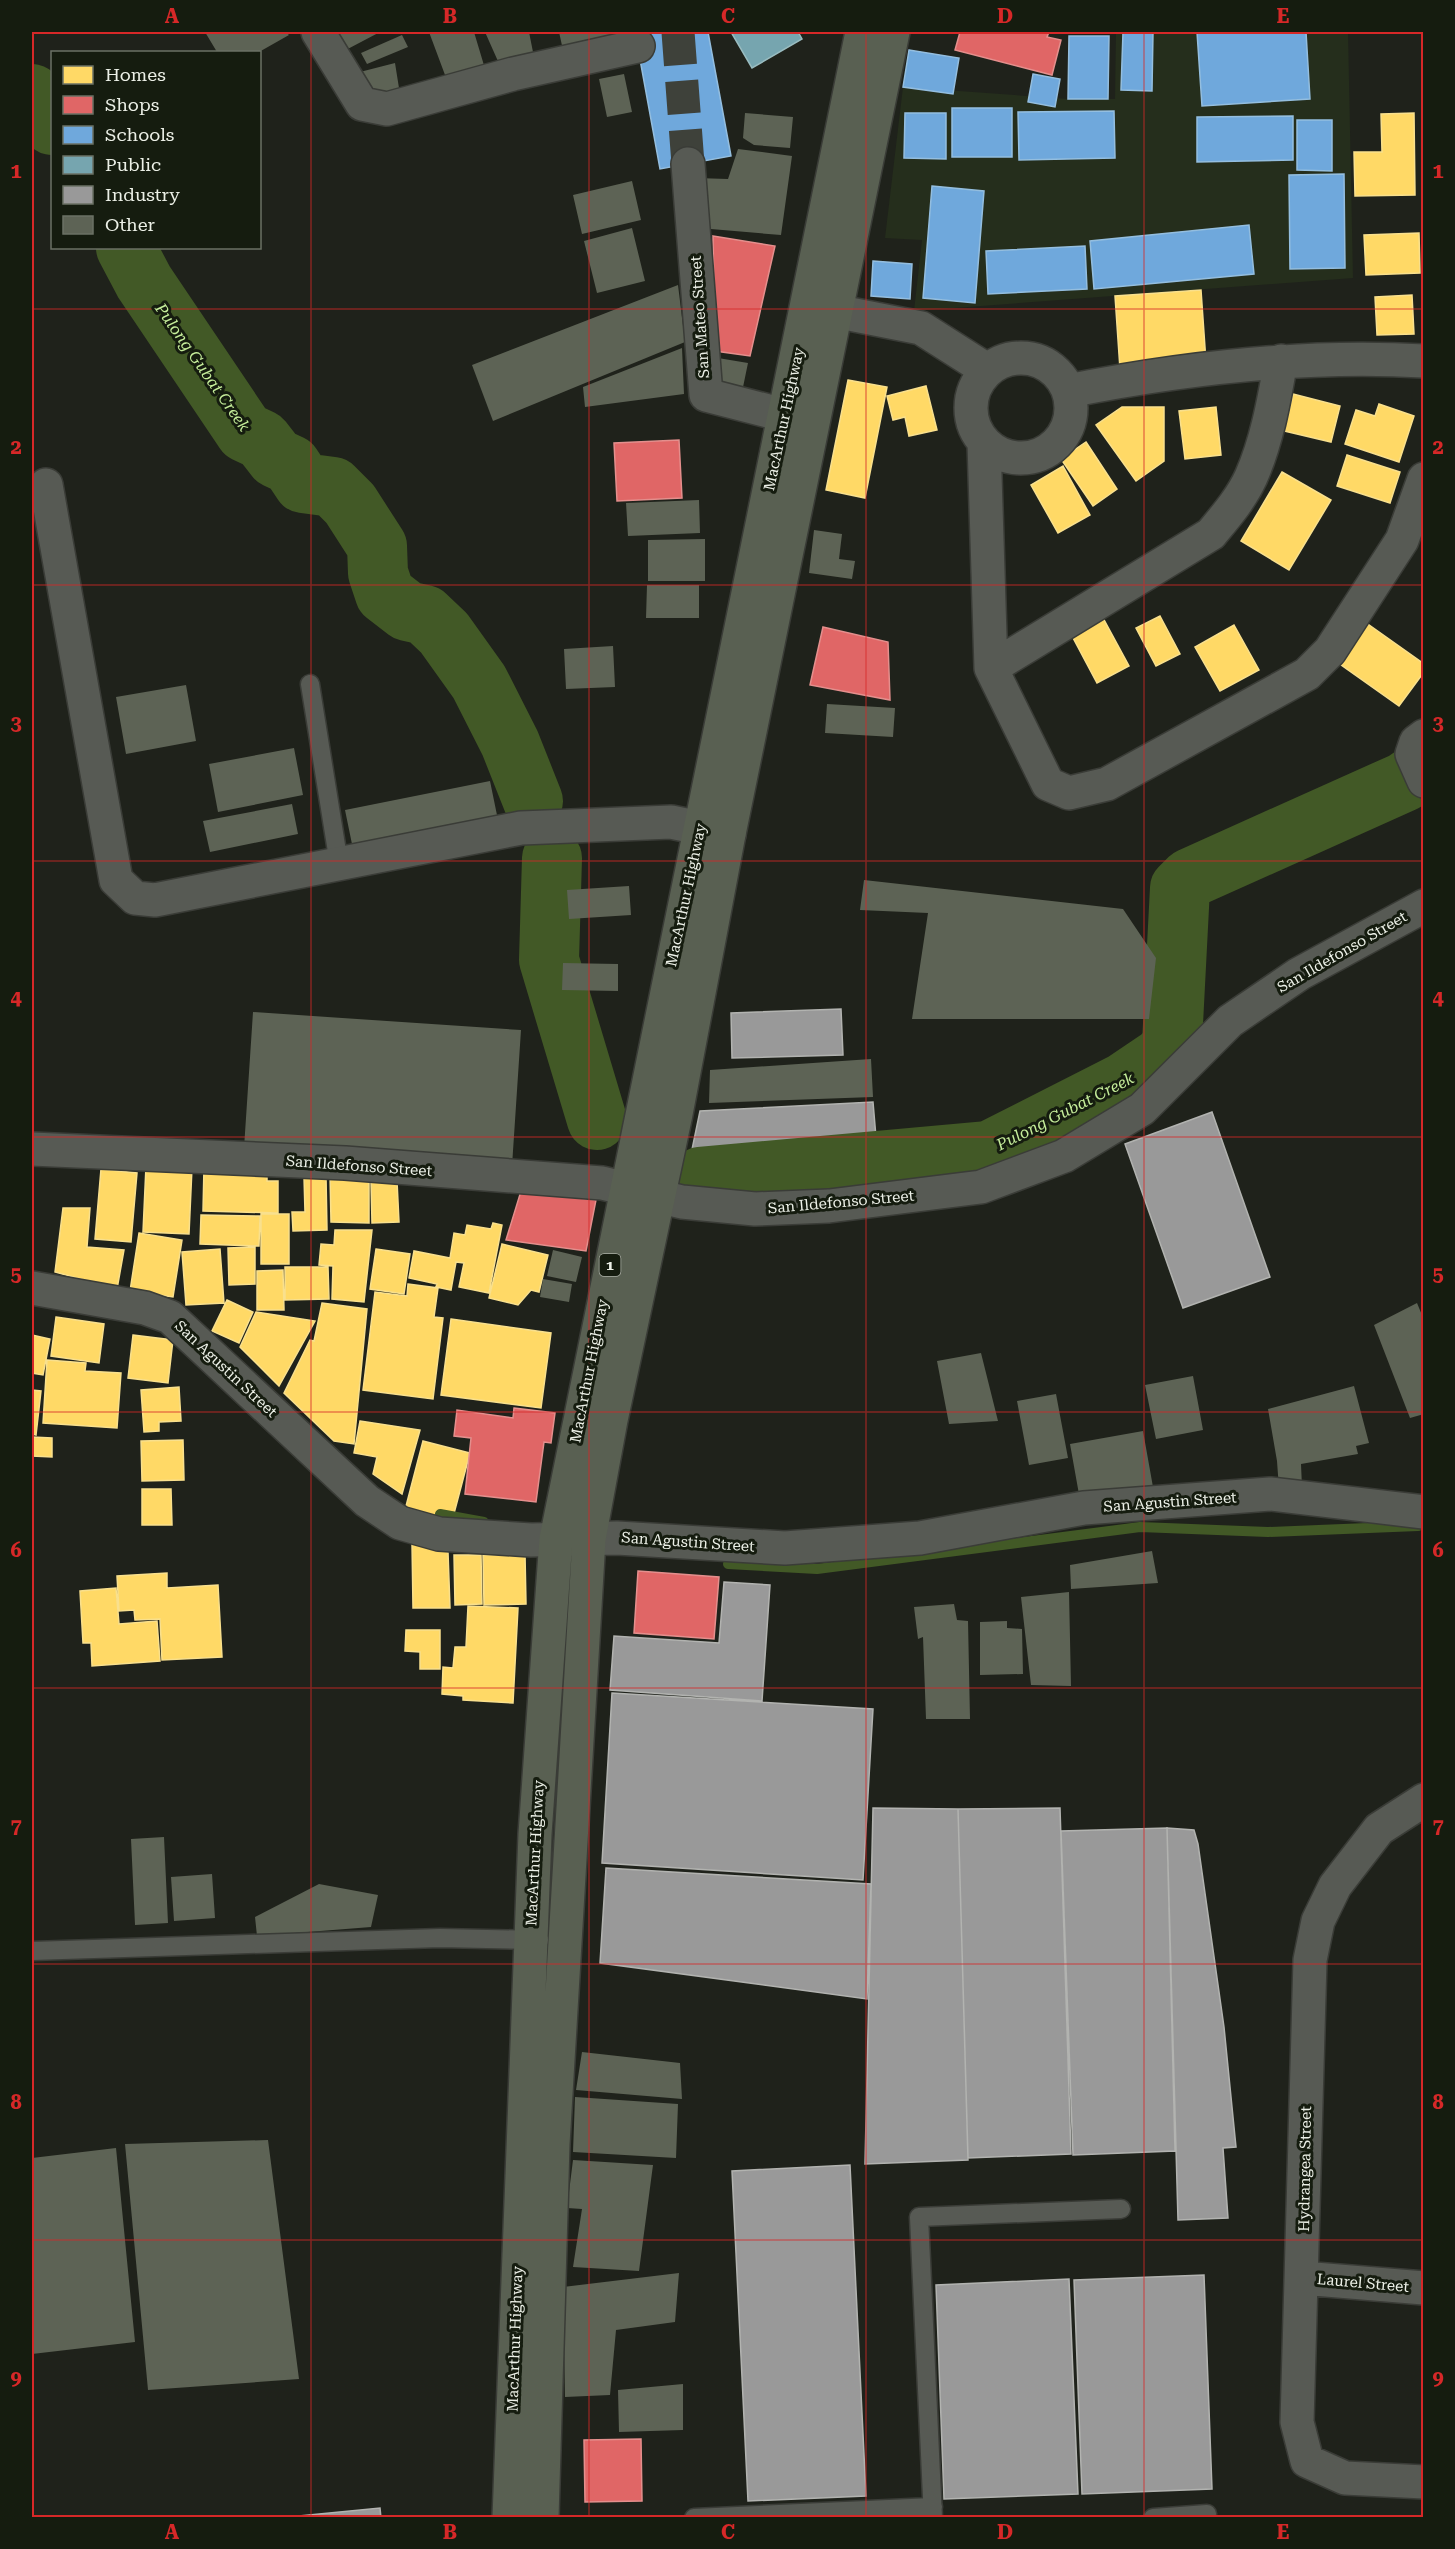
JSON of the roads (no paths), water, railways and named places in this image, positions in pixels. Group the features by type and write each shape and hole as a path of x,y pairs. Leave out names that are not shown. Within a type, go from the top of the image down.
{"highway":[{"name":"MacArthur Highway","path":"509,2517 530,1940 556,1539 626,1188 715,830 800,419 822,308 862,32"},
{"name":"MacArthur Highway","path":"822,308 893,32"},
{"name":"MacArthur Highway","path":"542,2517 552,2189 564,1943 589,1539 658,1196 715,830"}],"street":[{"path":"318,32 362,104 387,109 513,74 638,46"},
{"name":"San Mateo Street","path":"688,164 706,395 800,419"},
{"path":"822,308 921,328 987,370"},
{"path":"1019,357 1040,361 1055,370 1068,391 1071,402 1070,420 1062,438 1050,451 1026,459 1008,458 984,443 974,429 970,415 971,397 978,381 987,370 1002,361 1019,357"},
{"path":"1068,391 1281,361 1371,358 1424,361"},
{"path":"991,668 1211,534 1233,508 1251,477 1274,404 1281,361"},
{"path":"984,443 991,668 1048,784 1069,794 1107,784 1307,674 1330,651 1402,540 1424,479"},
{"path":"46,484 116,880 135,898 155,900 521,828 671,822 715,830"},
{"name":"San Ildefonso Street","path":"32,1149 345,1163 602,1183 682,1202 755,1209 828,1206 981,1187 1064,1156 1142,1109 1192,1056 1240,1014 1299,974 1424,906"},
{"name":"San Agustin Street","path":"32,1288 145,1308 170,1317 367,1501 400,1523 439,1534 556,1539 617,1538 785,1548 920,1538 1084,1508 1270,1494 1424,1512"},
{"name":"Hydrangea Street","path":"1424,1800 1379,1829 1335,1886 1318,1921 1310,1960 1297,2422 1307,2461 1346,2478 1424,2482"},
{"name":"Laurel Street","path":"1302,2278 1424,2288"}],"lane":[{"path":"310,684 339,864"},
{"path":"32,1951 367,1940 530,1940 564,1943"},
{"path":"694,2517 933,2512 919,2217 1121,2209"},
{"path":"1153,2517 1208,2514"}],"waterway":[{"name":"Pulong Gubat Creek","path":"32,94 51,123"},
{"name":"Pulong Gubat Creek","path":"127,249 144,282 245,432 262,440 276,458 291,465 303,483 333,487 350,504 377,546 378,573 385,594 407,611 425,615 444,633 479,682 510,743 533,801"},
{"name":"Pulong Gubat Creek","path":"700,1177 989,1151 1123,1083 1163,1056 1172,1043 1180,888 1190,878 1404,782 1424,768"},
{"name":"Pulong Gubat Creek","path":"552,858 549,960 597,1120"},
{"path":"440,1514 484,1522"},
{"path":"728,1564 817,1569 1140,1527 1268,1532 1418,1526"}],"tunnel":[{"path":"678,32 688,164"}]}
